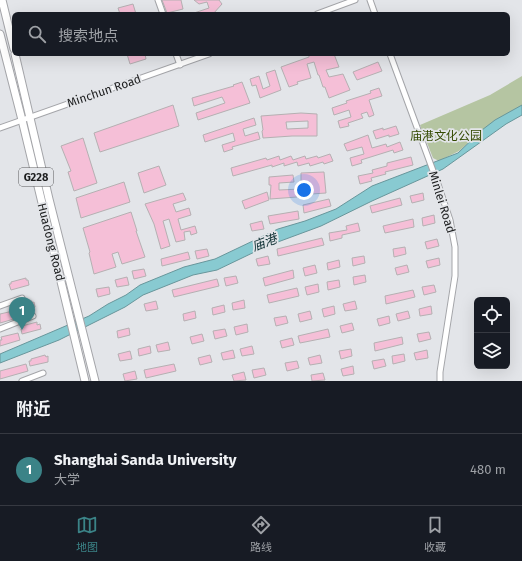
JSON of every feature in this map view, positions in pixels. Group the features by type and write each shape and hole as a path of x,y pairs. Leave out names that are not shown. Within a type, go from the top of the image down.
{"highway":[{"path":"2,0 12,41"},
{"name":"Huadong Road","path":"0,34 85,381"},
{"name":"Huadong Road","path":"15,56 49,199 95,381"}],"street":[{"path":"158,0 161,12"},
{"path":"322,12 355,0"},
{"path":"370,0 374,12"},
{"path":"177,56 180,65"},
{"name":"Minchun Road","path":"0,128 30,116 204,56"},
{"name":"Minlei Road","path":"391,56 439,187 450,220 455,247 455,276 440,372 440,381"},
{"path":"0,306 22,298"},
{"path":"0,330 33,316"},
{"path":"22,381 43,373"}],"green space":[{"name":"庙港文化公园","path":"522,76 522,107 485,128 459,151 439,161 433,158 420,125 490,95"}],"water":[{"name":"庙港","path":"522,105 522,115 506,124 443,169 321,226 267,246 217,270 193,275 143,295 125,307 59,340 0,363 0,354 89,316 126,295 140,285 184,267 215,259 278,229 305,221 336,209 372,186 458,153 495,120"}],"building":[{"path":"162,0 181,0 183,9 167,12"},
{"path":"194,0 219,0 222,4 215,12 197,12 209,8 207,2 199,4"},
{"path":"133,4 135,12 119,12 118,8"},
{"path":"128,56 145,56 146,59 130,64"},
{"path":"335,56 339,67 326,70 329,77 343,74 350,90 329,98 318,75 314,62 307,64 311,78 297,82 298,84 289,87 281,67 309,57"},
{"path":"378,62 382,71 357,80 353,72"},
{"path":"275,70 281,90 260,98 256,85 252,86 250,79 259,76 263,89 270,86 266,73"},
{"path":"242,82 250,103 198,120 196,113 225,103 222,97 194,106 192,98 234,86 233,85"},
{"path":"379,88 382,96 369,100 374,115 369,117 367,112 361,114 363,118 348,123 349,126 340,128 338,121 351,117 349,110 334,115 332,108 347,103 346,101 371,93 370,91"},
{"path":"173,105 179,126 100,152 94,133"},
{"path":"301,113 317,114 317,136 263,138 261,116","holes":["308,121 308,128 287,129 286,122"]},
{"path":"254,118 256,125 243,129 245,136 258,132 260,139 232,147 233,149 224,152 222,145 235,141 233,133 205,142 203,135"},
{"path":"396,126 399,134 376,139 373,131"},
{"path":"368,135 372,148 386,144 387,147 400,142 403,150 394,153 393,150 361,160 362,163 352,166 350,158 364,154 362,147 347,151 344,144"},
{"path":"83,138 97,183 74,191 68,172 71,171 61,146"},
{"path":"330,154 333,161 310,166 309,163 298,166 297,162 284,166 284,163 233,176 231,168 266,158 267,160 279,156 280,160 291,156 293,160 305,156 306,159 317,156 318,158"},
{"path":"411,157 413,165 385,172 386,174 371,178 372,181 360,184 358,176 373,173 372,170 387,166 387,163"},
{"path":"159,166 166,185 144,193 138,173"},
{"path":"324,172 326,193 270,199 271,185 269,185 269,177 293,175 294,182 279,183 279,190 301,189 301,173"},
{"path":"124,182 130,202 81,218 76,198"},
{"path":"267,192 269,200 245,209 242,201"},
{"path":"183,193 186,200 173,204 176,212 189,208 191,215 178,219 181,230 195,226 197,233 191,235 190,231 184,232 185,240 176,242 169,219 163,221 170,246 161,249 154,224 145,204"},
{"path":"423,193 424,200 412,203 410,196"},
{"path":"400,198 402,205 372,213 370,206"},
{"path":"329,199 331,206 304,213 303,205"},
{"path":"298,211 299,219 270,224 268,216"},
{"path":"131,212 145,257 122,264 118,252 112,254 116,267 94,274 90,252 83,228"},
{"path":"434,215 435,223 423,226 422,218"},
{"path":"413,219 414,227 385,233 383,226"},
{"path":"262,221 264,229 252,231 250,224"},
{"path":"358,223 360,231 342,235 342,238 330,241 329,233 347,230 346,226"},
{"path":"322,238 324,245 278,256 277,249"},
{"path":"437,239 439,246 427,249 425,242"},
{"path":"405,247 406,254 394,257 393,249"},
{"path":"207,249 209,256 197,259 195,251"},
{"path":"188,252 190,259 162,266 161,259"},
{"path":"268,256 270,264 258,266 256,259"},
{"path":"364,256 365,263 353,266 352,258"},
{"path":"439,258 440,265 428,268 426,261"},
{"path":"339,260 340,267 328,270 327,263"},
{"path":"315,265 317,273 305,276 303,268"},
{"path":"407,265 409,272 397,275 395,268"},
{"path":"144,269 146,276 134,279 132,271"},
{"path":"293,270 294,278 265,286 263,278"},
{"path":"365,275 366,282 354,285 353,277"},
{"path":"236,276 238,283 226,286 224,278"},
{"path":"127,277 129,285 117,287 115,280"},
{"path":"26,278 29,285 11,290 9,284 11,284 11,282"},
{"path":"217,279 219,286 174,297 172,290"},
{"path":"339,280 340,287 328,290 327,282"},
{"path":"318,284 319,292 307,295 305,287"},
{"path":"434,285 436,292 424,295 422,287"},
{"path":"109,287 110,294 98,297 96,289"},
{"path":"297,288 299,296 269,303 267,295"},
{"path":"413,290 415,297 386,304 385,296"},
{"path":"244,300 245,308 233,310 232,303"},
{"path":"32,301 32,303 34,302 35,307 16,312 15,307 17,304"},
{"path":"156,301 158,309 146,311 144,304"},
{"path":"355,301 357,309 345,311 343,304"},
{"path":"224,305 225,312 213,315 212,308"},
{"path":"334,306 335,314 324,317 322,309"},
{"path":"431,306 432,314 420,316 419,309"},
{"path":"13,311 14,319 0,323 0,314"},
{"path":"195,311 196,318 184,321 183,314"},
{"path":"310,311 312,319 300,322 298,314"},
{"path":"408,311 410,318 398,321 396,314"},
{"path":"286,316 288,323 276,326 274,318"},
{"path":"389,316 390,323 379,326 377,319"},
{"path":"37,322 37,325 40,324 41,329 22,334 22,326"},
{"path":"352,323 354,330 342,333 340,326"},
{"path":"247,324 248,332 236,335 234,327"},
{"path":"129,328 130,335 118,338 117,331"},
{"path":"225,329 227,336 215,339 213,331"},
{"path":"328,329 330,337 300,343 298,336"},
{"path":"429,332 431,339 419,342 417,334"},
{"path":"18,333 20,340 0,346 0,340 2,340 1,337"},
{"path":"202,334 204,341 192,344 190,337"},
{"path":"402,337 403,344 375,351 374,343"},
{"path":"292,338 294,345 282,348 280,341"},
{"path":"168,342 170,350 158,352 156,345"},
{"path":"150,346 151,353 139,356 138,349"},
{"path":"252,346 254,354 242,356 240,349"},
{"path":"351,349 352,356 341,359 339,351"},
{"path":"233,350 235,358 223,360 221,353"},
{"path":"427,350 428,358 416,360 414,353"},
{"path":"130,351 132,359 120,361 118,354"},
{"path":"404,354 405,361 393,364 392,356"},
{"path":"45,355 46,357 48,356 48,362 30,366 29,361 31,361 31,359"},
{"path":"210,355 212,362 200,365 198,358"},
{"path":"320,355 322,363 310,365 308,358"},
{"path":"384,359 386,366 374,369 372,361"},
{"path":"297,361 299,368 287,371 285,363"},
{"path":"26,364 28,371 0,379 0,371"},
{"path":"174,364 176,371 146,378 144,370"},
{"path":"353,366 354,374 343,376 341,369"},
{"path":"264,368 266,375 254,378 252,370"},
{"path":"135,371 137,379 125,381 123,374"},
{"path":"244,372 246,380 234,381 232,375"},
{"path":"323,373 325,380 312,381 311,375"}],"place":[{"name":"Shanghai Sanda University","path":"22,330"}]}
